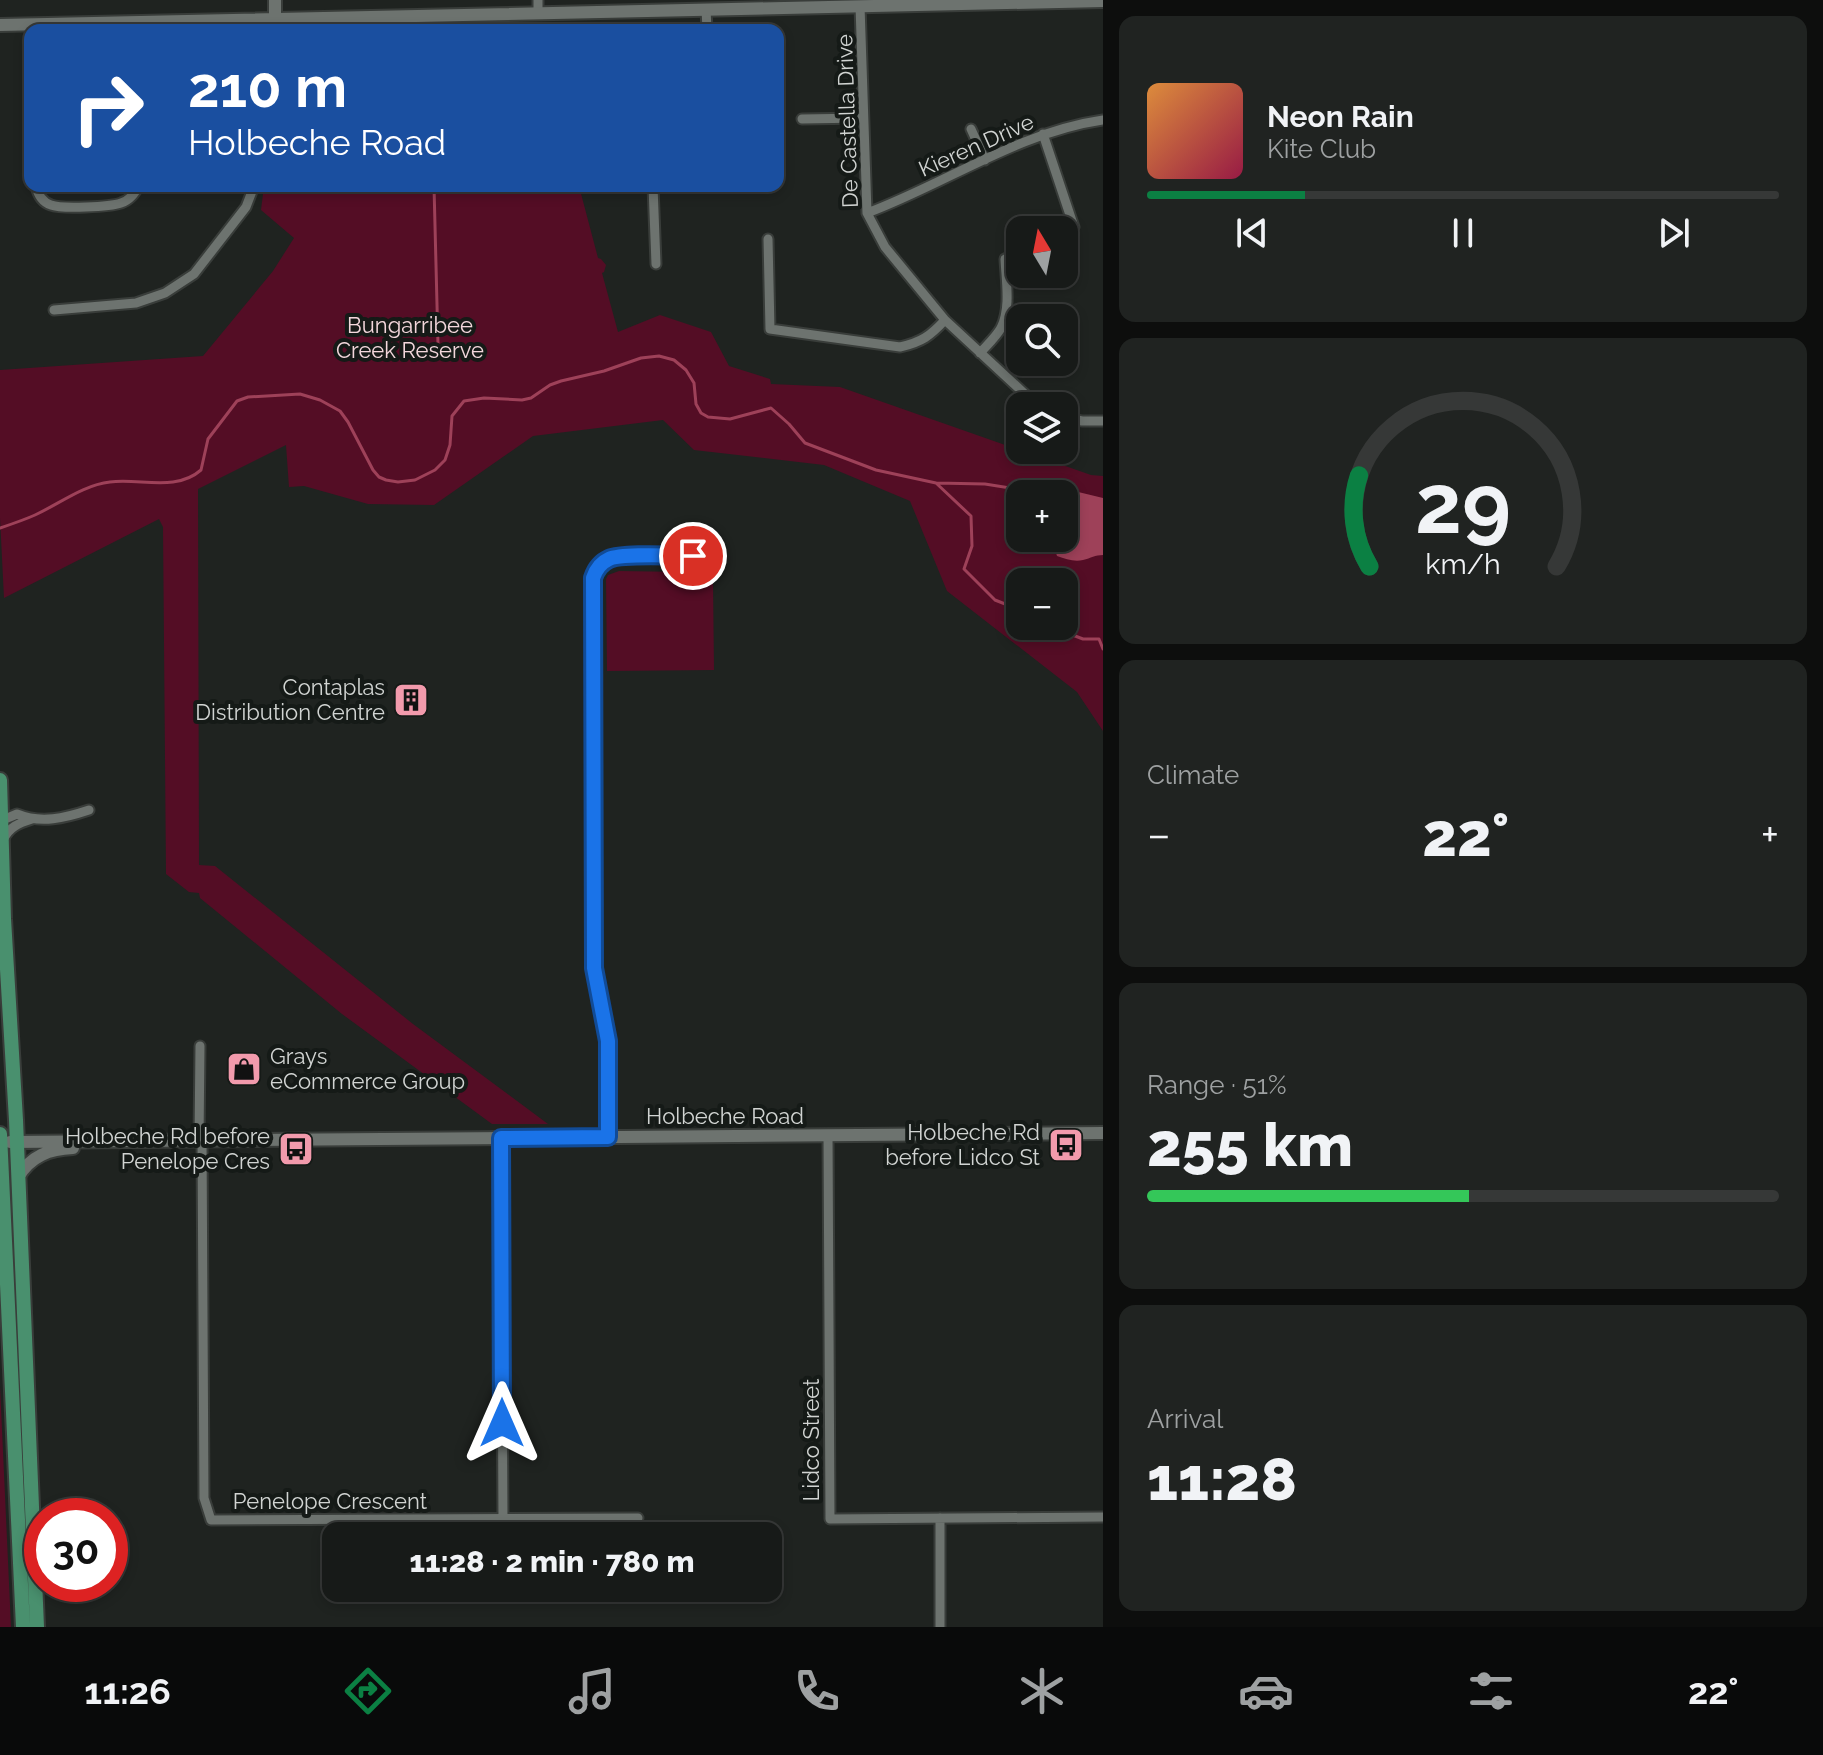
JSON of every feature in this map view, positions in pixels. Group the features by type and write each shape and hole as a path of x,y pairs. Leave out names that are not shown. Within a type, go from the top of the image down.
{"main road":[{"path":"0,782 37,1627"},
{"path":"0,1134 23,1627"}],"street":[{"path":"275,0 275,19"},
{"path":"169,24 538,7 706,9 785,4 860,6 1103,1"},
{"name":"De Castella Drive","path":"860,6 867,213 885,247 945,320 1023,392"},
{"path":"706,9 707,24"},
{"path":"0,25 24,25"},
{"path":"802,119 863,118"},
{"name":"Kieren Drive","path":"867,213 1043,134 1103,120"},
{"path":"971,129 985,160"},
{"path":"1043,134 1070,216"},
{"path":"38,192 49,205 59,207 109,206 122,203 135,192"},
{"path":"54,310 136,303 165,293 194,274 246,207 252,192"},
{"path":"653,192 656,264"},
{"path":"768,239 770,329 900,347 917,343 932,334 945,320"},
{"path":"1006,259 1006,282"},
{"path":"980,353 1004,321 1006,288"},
{"path":"1078,420 1103,421"},
{"path":"608,1137 608,1041 594,968 593,578 602,563 616,557 716,556"},
{"path":"0,782 10,808 32,819 58,819 89,810"},
{"path":"0,820 17,814"},
{"path":"1,845 14,825 32,819"},
{"path":"200,1046 200,1139"},
{"name":"Holbeche Road","path":"0,1142 1103,1133"},
{"name":"Lidco Street","path":"828,1135 830,1519 1103,1517"},
{"path":"501,1138 503,1519"},
{"name":"Penelope Crescent","path":"200,1139 204,1498 211,1520 638,1518"},
{"name":"Holbeche Road","path":"18,1177 30,1162 53,1149 86,1147 107,1141"},
{"path":"940,1518 940,1627"}],"green space":[{"name":"Bungarribee Creek Reserve","path":"263,192 581,192 598,258 606,265 602,273 618,332 660,315 711,332 729,366 770,379 771,384 840,387 1006,445 1006,464 1060,464 1103,476 1103,731 1077,692 1010,640 1078,640 1078,568 1006,568 1006,637 947,591 910,501 824,465 694,450 663,420 533,436 434,505 368,504 304,486 289,487 286,445 198,489 199,865 215,866 413,1024 548,1124 492,1124 342,1014 200,898 199,893 189,892 166,874 163,527 159,519 4,598 0,518 0,370 203,356 273,271 294,238 261,210"},
{"path":"619,571 685,572 713,581 714,670 607,671 606,579"},
{"path":"0,1386 11,1627 0,1627"}],"shaded area":[{"path":"1078,492 1103,498 1103,555 1076,561 1057,556 1056,552 1078,552"}],"waterway":[{"path":"434,192 438,344"},
{"path":"0,528 100,484 121,481 157,483 191,477 201,470 208,439 237,401 248,397 300,394 340,411 373,470 379,477 398,482 415,480 435,470 445,460 450,445 452,416 464,401 531,398 561,381 641,358 659,356 674,360 686,370 694,383 696,404 701,413 708,417 730,419 771,408 805,443 876,470 936,483 971,516 972,546 964,569 995,600 1006,604"},
{"path":"936,483 1006,487"},
{"path":"1078,637 1099,639 1103,649"}],"place":[{"name":"Contaplas Distribution Centre","path":"411,700"},
{"name":"Grays eCommerce Group","path":"244,1069"},
{"name":"Holbeche Rd before Lidco St","path":"1066,1145"},
{"name":"Holbeche Rd before Penelope Cres","path":"296,1149"}],"route":[{"path":"502,1423 501,1138 608,1137 608,1041 594,968 593,578 602,563 616,557 693,556"}]}
